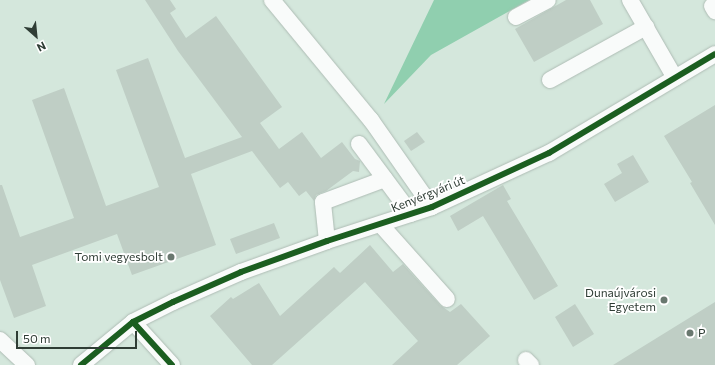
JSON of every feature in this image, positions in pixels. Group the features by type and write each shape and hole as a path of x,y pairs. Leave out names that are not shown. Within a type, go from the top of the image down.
{"street":[{"path":"272,0 371,120 432,207"},
{"path":"516,17 548,0"},
{"path":"630,0 675,78"},
{"path":"550,80 646,27"},
{"name":"Kenyérgyári út","path":"81,365 133,322 173,302 241,272 327,241 381,225 432,207 549,153 715,54"},
{"path":"359,144 411,214"},
{"path":"327,241 323,202 385,179"},
{"path":"381,225 447,299"},
{"path":"133,322 166,363"},
{"path":"0,340 27,365"}],"green space":[{"path":"434,0 529,0 431,55 384,104"}],"building":[{"path":"145,0 170,0 176,9 170,13 186,38 216,16 282,107 260,123 279,149 302,132 321,158 342,142 355,159 360,161 359,172 353,171 326,191 316,195 314,201 306,191 299,196 288,182 280,188 252,151 191,174 216,245 132,275 117,234 32,265 46,306 14,318 0,280 0,185 2,185 20,237 74,218 32,100 64,88 106,206 159,187 116,70 148,58 185,158 242,137 178,51"},
{"path":"566,0 590,0 603,24 534,62 515,29"},
{"path":"715,105 715,225 690,183 692,182 664,136"},
{"path":"417,132 425,142 411,151 404,141"},
{"path":"633,155 649,182 615,202 604,184 622,173 617,164"},
{"path":"503,185 511,199 507,201 558,286 534,300 483,216 458,231 450,216"},
{"path":"274,223 280,238 236,254 230,239"},
{"path":"370,245 393,272 403,264 440,305 450,312 461,304 490,336 457,365 392,365 418,341 365,282 272,365 252,365 210,316 231,297 233,299 259,283 280,316 334,267 340,273"},
{"name":"P","path":"715,302 715,365 613,365"},
{"path":"575,304 594,334 573,347 555,317"}],"cycle path":[{"path":"81,365 133,322 173,302 241,272 327,241 432,207 549,153 715,54"},
{"path":"133,322 172,365"}],"place":[{"name":"Tomi vegyesbolt","path":"171,257"},
{"name":"Dunaújvárosi Egyetem","path":"664,300"},
{"name":"P","path":"690,333"}]}
